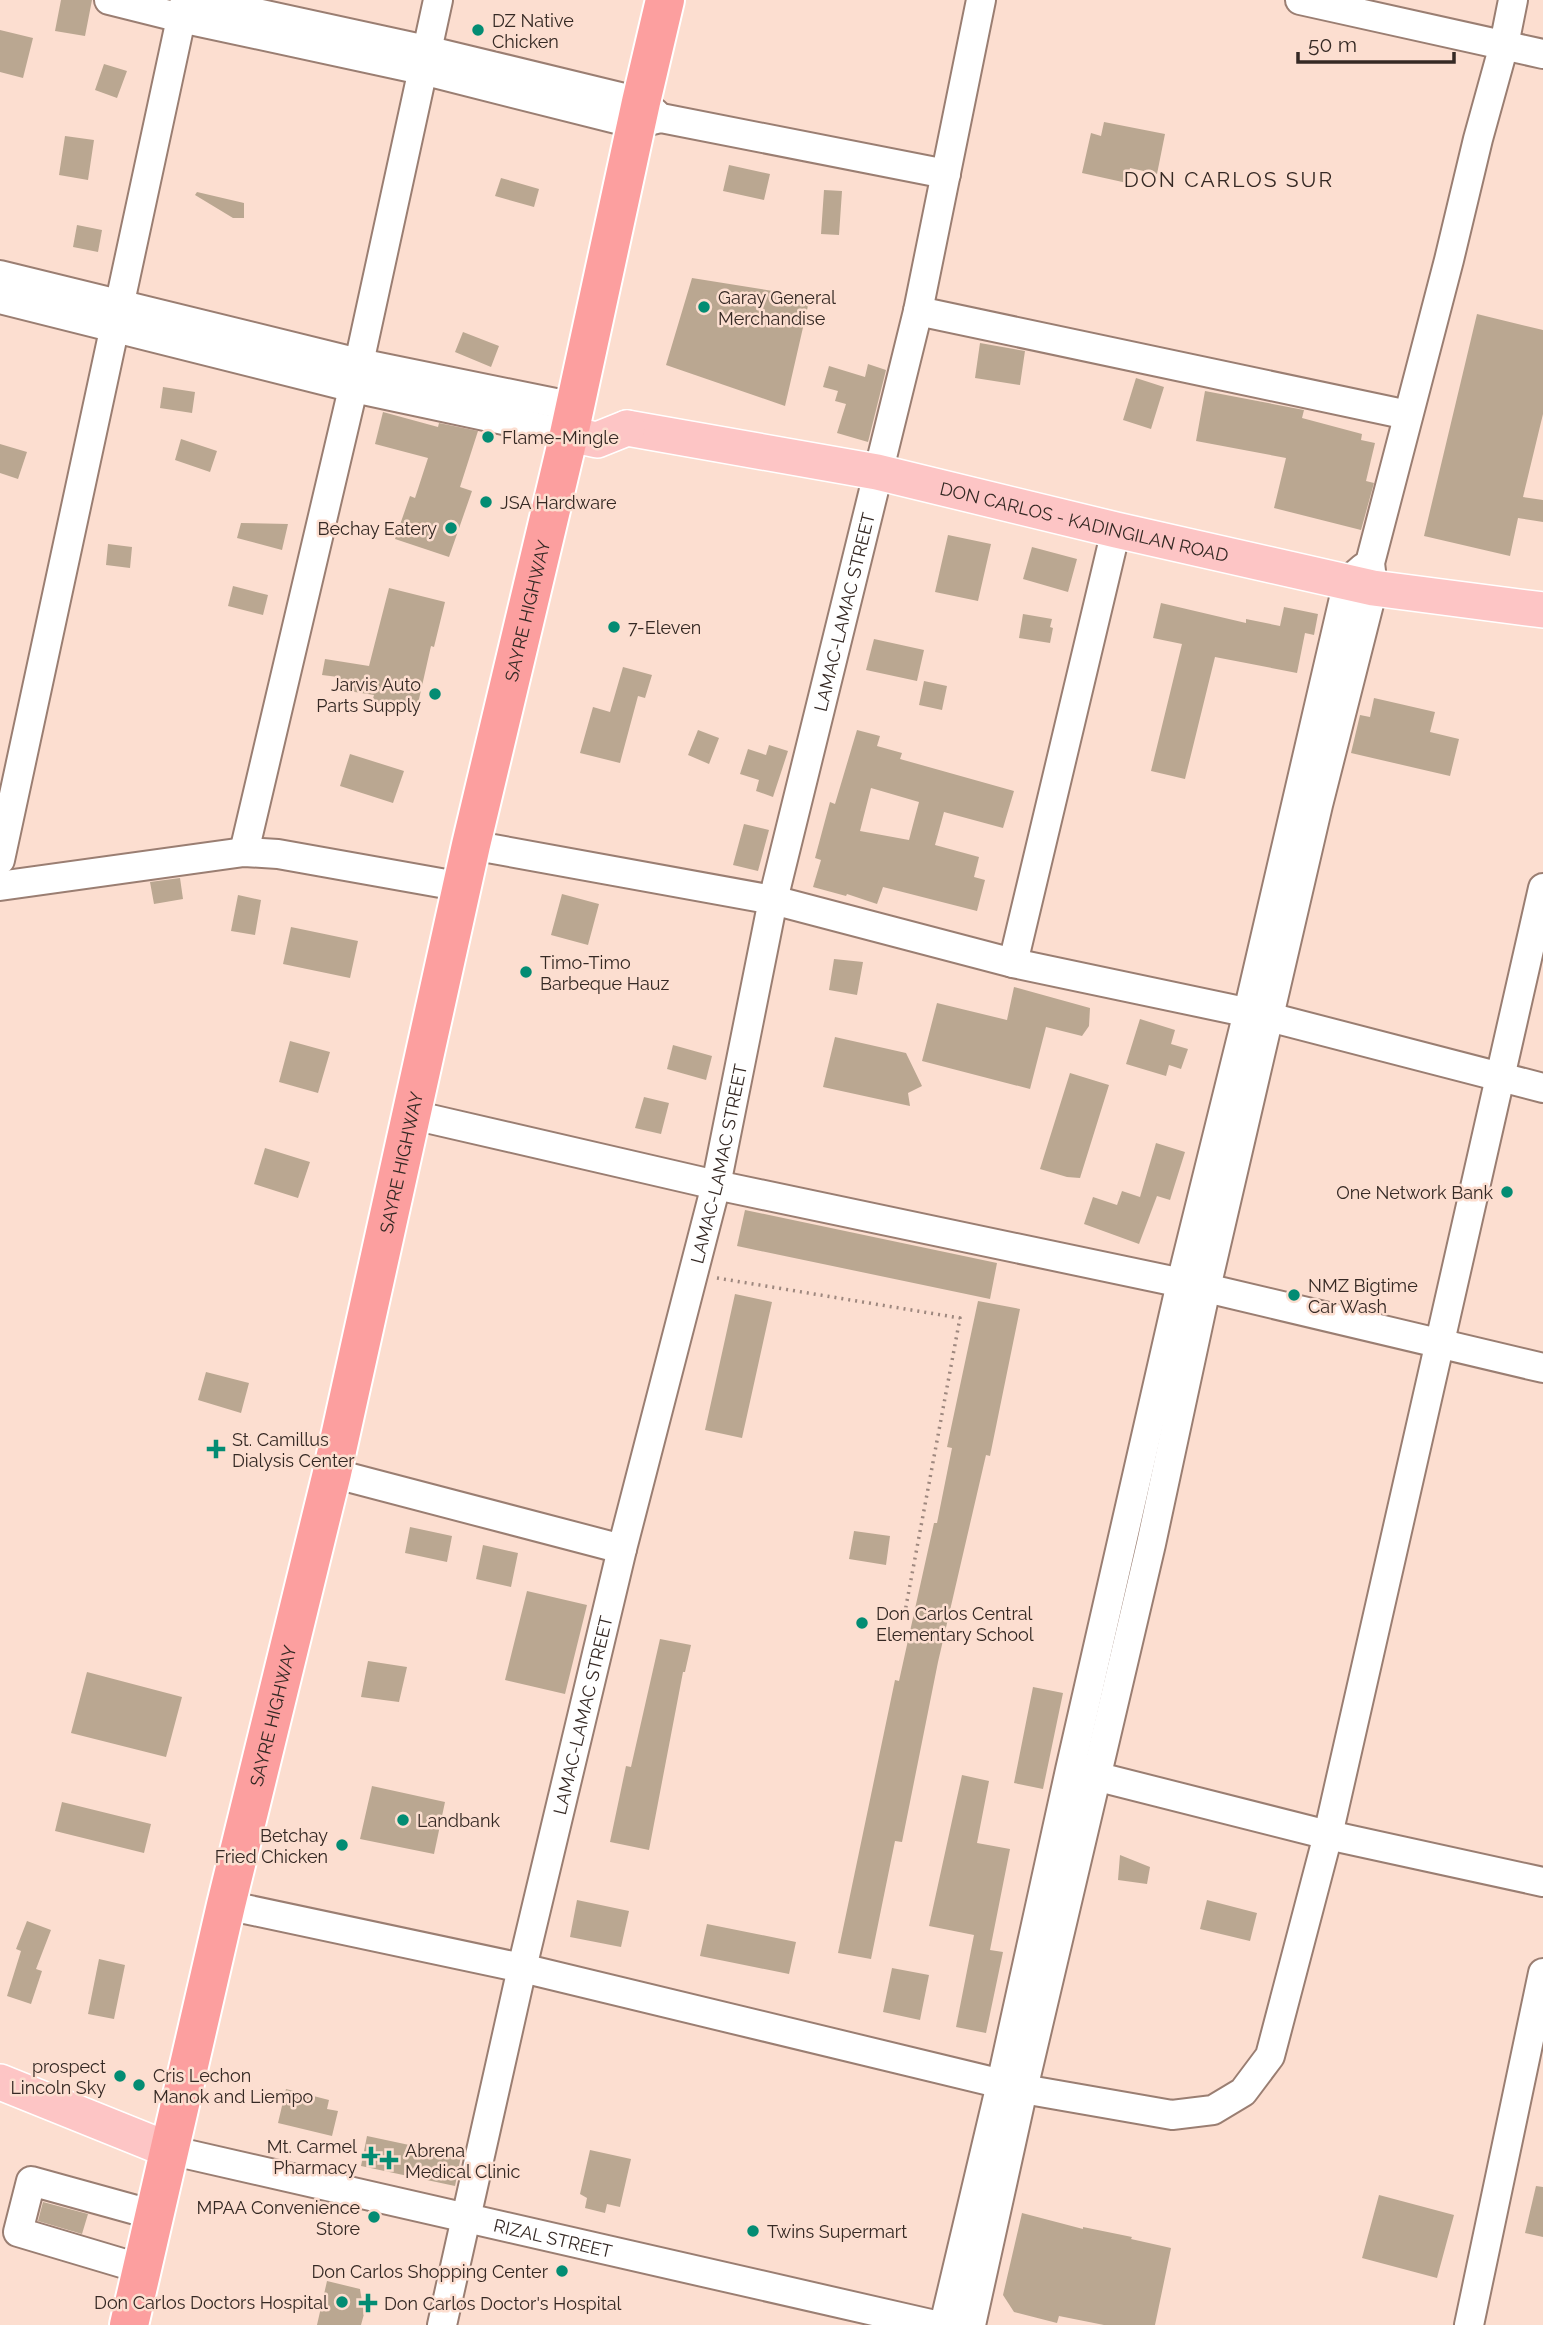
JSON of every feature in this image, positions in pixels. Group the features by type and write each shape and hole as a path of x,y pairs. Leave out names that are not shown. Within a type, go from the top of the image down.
{"highway":[{"name":"SAYRE HIGHWAY","path":"128,2325 226,1905 332,1473 471,845 646,115 665,0"}],"main road":[{"name":"DON CARLOS - KADINGILAN ROAD","path":"572,420 607,414 627,428 877,472 1116,530 1543,610"},
{"path":"0,2082 169,2150"}],"street":[{"path":"109,0 187,6 424,60 646,115 946,174"},
{"path":"244,852 356,375 438,0"},
{"name":"LAMAC-LAMAC STREET","path":"442,2325 522,1968 622,1549 716,1185 772,900 918,311 981,0"},
{"path":"1300,0 1543,54"},
{"path":"971,2325 1070,1770 1193,1286 1364,577 1449,260 1513,0"},
{"path":"0,860 187,6"},
{"path":"0,275 118,315 356,375 572,420"},
{"path":"0,299 118,315"},
{"path":"918,311 1408,415"},
{"path":"1013,963 1116,530"},
{"path":"471,845 772,900 1013,963 1258,1015 1543,1087"},
{"path":"0,886 244,852 278,855 463,887"},
{"path":"226,1905 522,1968 1012,2086 1172,2115 1213,2110 1242,2092 1270,2056 1328,1835 1543,888"},
{"path":"413,1115 716,1185 1193,1286 1543,1368"},
{"path":"944,2325 1097,1776 1152,1544 1193,1286"},
{"path":"332,1473 622,1549"},
{"path":"1070,1770 1328,1835 1543,1882"},
{"path":"1469,2325 1543,1973"},
{"name":"RIZAL STREET","path":"169,2150 935,2325"},
{"path":"142,2269 18,2232 32,2181 154,2215"}],"path":[{"path":"693,1274 960,1318 904,1617"}],"building":[{"path":"61,0 92,0 85,36 55,31"},
{"path":"0,30 33,38 23,78 0,72"},
{"path":"104,64 127,71 117,98 95,90"},
{"path":"1104,122 1165,134 1157,174 1130,168 1127,183 1082,173 1091,133 1101,136"},
{"path":"65,136 94,140 88,180 59,175"},
{"path":"729,165 770,174 764,200 723,191"},
{"path":"501,178 539,189 534,207 495,196"},
{"path":"824,190 842,191 839,235 821,234"},
{"path":"197,192 244,203 244,218 233,218 195,195"},
{"path":"77,225 102,230 98,252 73,247"},
{"path":"692,278 810,297 785,406 666,365"},
{"path":"1477,314 1543,330 1543,414 1523,497 1543,500 1543,522 1518,518 1510,556 1424,536"},
{"path":"463,332 499,346 491,367 455,352"},
{"path":"980,343 1025,351 1020,385 975,378"},
{"path":"868,364 886,370 868,442 837,433 846,404 835,401 838,391 823,387 829,366 865,377"},
{"path":"1136,378 1164,387 1151,429 1123,420"},
{"path":"163,387 195,392 192,413 160,408"},
{"path":"1205,391 1304,410 1302,418 1362,434 1361,440 1375,443 1366,481 1374,483 1361,530 1274,508 1286,458 1196,441"},
{"path":"383,412 438,427 439,423 478,431 460,487 472,491 449,557 395,539 410,496 415,498 428,458 375,444"},
{"path":"181,439 217,451 210,472 175,460"},
{"path":"0,444 27,452 18,479 0,473"},
{"path":"241,523 288,524 282,550 237,538"},
{"path":"948,535 991,544 978,601 935,592"},
{"path":"108,544 132,547 130,568 106,565"},
{"path":"1032,547 1077,559 1068,592 1023,579"},
{"path":"233,586 268,595 263,615 228,606"},
{"path":"389,588 445,602 434,647 431,646 417,708 398,703 397,708 372,702 374,695 336,689 338,677 322,675 325,659 369,666"},
{"path":"1161,603 1246,623 1246,619 1280,626 1284,607 1318,614 1314,635 1305,633 1297,673 1215,657 1185,779 1151,771 1182,644 1153,638"},
{"path":"1023,614 1052,619 1050,643 1019,638"},
{"path":"874,639 924,650 917,681 866,670"},
{"path":"623,667 652,675 645,698 638,696 620,763 580,753 593,707 610,712"},
{"path":"924,681 947,686 942,710 919,705"},
{"path":"1374,698 1435,712 1430,732 1459,739 1450,776 1351,753 1360,715 1370,717"},
{"path":"698,730 719,738 709,764 688,755"},
{"path":"857,730 880,736 877,746 902,753 900,759 1014,791 1003,828 944,812 935,845 979,857 974,877 985,880 977,911 883,887 877,904 813,887 821,860 815,858 830,802 835,804","holes":["871,788 919,802 909,840 860,831"]},
{"path":"769,745 788,751 773,797 756,791 759,780 740,774 748,749 766,755"},
{"path":"350,754 404,771 393,803 340,786"},
{"path":"744,824 769,830 758,871 733,865"},
{"path":"180,878 183,899 154,904 150,882"},
{"path":"562,894 599,904 588,945 551,935"},
{"path":"238,895 261,900 255,935 231,931"},
{"path":"291,927 358,941 350,978 283,964"},
{"path":"834,959 863,962 857,995 829,990"},
{"path":"1014,987 1090,1008 1089,1026 1082,1036 1046,1027 1030,1089 922,1061 937,1003 1007,1020"},
{"path":"1140,1019 1175,1030 1171,1044 1188,1049 1181,1069 1169,1065 1166,1076 1126,1064"},
{"path":"835,1037 906,1053 922,1086 908,1093 910,1106 823,1087"},
{"path":"290,1041 330,1052 318,1093 279,1082"},
{"path":"673,1045 712,1056 706,1080 667,1069"},
{"path":"1070,1073 1109,1085 1080,1178 1040,1169"},
{"path":"644,1097 669,1103 661,1134 635,1128"},
{"path":"1156,1143 1185,1152 1170,1200 1157,1196 1139,1244 1084,1224 1093,1197 1117,1205 1122,1191 1140,1197"},
{"path":"265,1148 310,1162 298,1198 254,1184"},
{"path":"745,1210 997,1263 990,1299 737,1246"},
{"path":"735,1294 772,1302 742,1438 705,1430"},
{"path":"978,1301 1020,1309 990,1456 986,1455 938,1662 902,1842 895,1841 871,1959 838,1953 895,1680 899,1681 934,1523 937,1523 952,1448 947,1447"},
{"path":"206,1372 249,1383 241,1413 198,1400"},
{"path":"410,1527 452,1536 447,1562 405,1553"},
{"path":"854,1531 890,1536 886,1565 849,1559"},
{"path":"483,1545 518,1553 511,1587 476,1579"},
{"path":"527,1591 587,1605 565,1694 505,1680"},
{"path":"660,1639 691,1645 683,1672 649,1850 610,1842 626,1766 631,1767"},
{"path":"368,1661 407,1667 399,1702 361,1697"},
{"path":"87,1672 182,1697 166,1757 71,1733"},
{"path":"1033,1687 1063,1693 1043,1789 1014,1783"},
{"path":"962,1775 989,1781 977,1843 1010,1849 990,1950 1003,1952 986,2033 956,2027 974,1935 929,1926"},
{"name":"Landbank","path":"372,1786 445,1802 434,1854 360,1839"},
{"path":"62,1802 151,1824 144,1853 55,1831"},
{"path":"1120,1855 1150,1867 1147,1884 1118,1880"},
{"path":"577,1900 629,1911 621,1947 570,1937"},
{"path":"1207,1900 1257,1913 1250,1941 1200,1929"},
{"path":"27,1921 51,1930 36,1969 42,1971 31,2004 7,1996 21,1951 16,1949"},
{"path":"707,1924 796,1942 789,1974 700,1956"},
{"path":"99,1959 125,1965 114,2019 88,2014"},
{"path":"892,1968 929,1975 920,2020 883,2012"},
{"path":"286,2089 329,2100 327,2109 338,2111 332,2136 278,2123"},
{"path":"367,2136 461,2156 455,2186 361,2166"},
{"path":"590,2150 631,2159 620,2207 607,2204 605,2213 585,2208 587,2198 580,2194"},
{"path":"1536,2186 1543,2187 1543,2237 1525,2233"},
{"path":"1379,2195 1454,2215 1437,2278 1362,2258"},
{"path":"43,2202 88,2214 82,2234 38,2221"},
{"path":"1022,2213 1171,2248 1155,2325 1104,2325 1059,2316 1057,2323 1014,2312 1003,2295"},
{"name":"Don Carlos Doctors Hospital","path":"327,2281 360,2289 364,2314 361,2325 317,2325"}],"place":[{"name":"DZ Native Chicken","path":"478,30"},
{"name":"Garay General Merchandise","path":"704,307"},
{"name":"Flame-Mingle","path":"488,437"},
{"name":"JSA Hardware","path":"486,502"},
{"name":"Bechay Eatery","path":"451,528"},
{"name":"7-Eleven","path":"614,627"},
{"name":"Jarvis Auto Parts Supply","path":"435,694"},
{"name":"Timo-Timo Barbeque Hauz","path":"526,972"},
{"name":"One Network Bank","path":"1507,1192"},
{"name":"NMZ Bigtime Car Wash","path":"1294,1295"},
{"name":"St. Camillus Dialysis Center","path":"216,1449"},
{"name":"Don Carlos Central Elementary School","path":"862,1623"},
{"name":"Landbank","path":"403,1820"},
{"name":"Betchay Fried Chicken","path":"342,1845"},
{"name":"prospect Lincoln Sky","path":"120,2076"},
{"name":"Cris Lechon Manok and Liempo","path":"139,2085"},
{"name":"Mt. Carmel Pharmacy","path":"371,2156"},
{"name":"Abrena Medical Clinic","path":"389,2160"},
{"name":"MPAA Convenience Store","path":"374,2217"},
{"name":"Twins Supermart","path":"753,2231"},
{"name":"Don Carlos Shopping Center","path":"562,2271"},
{"name":"Don Carlos Doctors Hospital","path":"342,2302"},
{"name":"Don Carlos Doctor's Hospital","path":"368,2303"}],"district":[{"name":"DON CARLOS SUR","path":"1229,179"}]}
